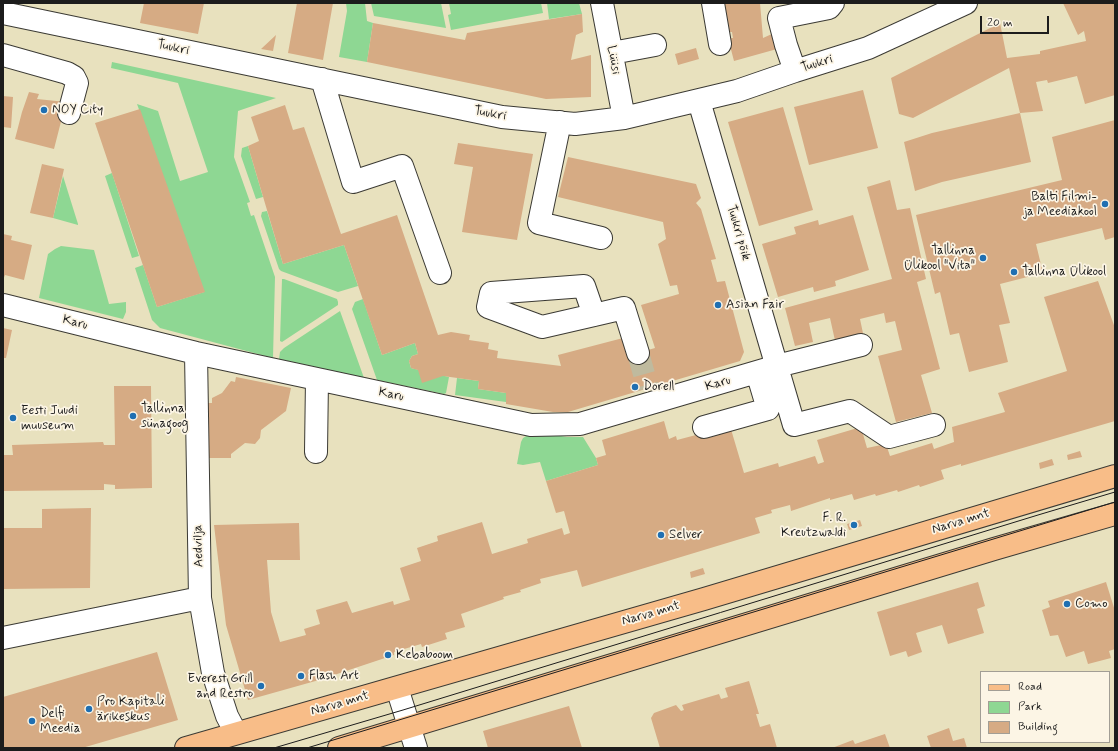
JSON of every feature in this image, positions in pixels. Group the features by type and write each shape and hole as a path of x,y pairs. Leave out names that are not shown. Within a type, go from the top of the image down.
{"main road":[{"name":"Narva mnt","path":"186,748 397,688 1115,476"},
{"path":"339,748 409,727 452,712 1115,514"}],"street":[{"name":"Lüüsi","path":"602,3 624,118"},
{"path":"713,3 720,44"},
{"path":"795,71 786,45 778,10 828,8 833,3"},
{"name":"Tuukri","path":"3,14 502,118 575,124 624,118 737,91 868,48 942,8 966,3"},
{"path":"612,53 655,45"},
{"path":"3,55 67,73 74,77 77,83 68,113"},
{"path":"322,80 353,182 402,166 440,273"},
{"name":"Tuukri põik","path":"699,101 767,369"},
{"path":"560,122 540,223 601,238"},
{"name":"Karu","path":"3,305 196,353 531,425 580,424 651,395 767,369 861,345"},
{"path":"594,315 624,308 638,353"},
{"name":"Aedvilja","path":"196,353 200,598 212,673 227,716 236,733"},
{"path":"767,369 794,425 850,411 889,437 934,425"},
{"path":"704,427 768,409 767,369"},
{"path":"316,452 317,379"},
{"path":"3,638 200,598"},
{"path":"397,688 416,748"}],"green space":[{"path":"346,3 365,3 367,21 373,23 367,62 339,57 347,11"},
{"path":"371,3 441,3 446,28 374,16"},
{"path":"449,3 541,3 543,13 451,30 448,15 451,14"},
{"path":"547,3 579,3 582,14 549,19"},
{"path":"112,62 276,98 238,111 234,157 250,202 247,203 251,216 254,215 275,277 273,358 160,328 152,320 135,268 143,265 157,307 204,292 137,104 158,111 180,181 208,172 178,83 111,68"},
{"path":"248,146 263,197 256,199 241,156 242,148"},
{"path":"112,173 139,256 132,258 105,176"},
{"path":"63,176 78,224 78,225 53,218"},
{"path":"267,211 283,264 344,245 358,286 338,292 281,271 261,216 262,212"},
{"path":"61,246 94,250 109,304 126,302 126,312 123,319 39,298 48,254"},
{"path":"282,279 337,299 338,305 282,342 280,341"},
{"path":"363,299 382,355 415,343 418,354 412,356 409,361 411,368 449,377 446,393 444,394 377,380 352,309 355,302"},
{"path":"340,311 364,378 279,359 280,352 284,348"},
{"path":"457,378 479,381 478,389 506,393 506,402 455,395"},
{"path":"549,434 567,437 583,437 596,458 598,465 546,481 540,462 523,465 517,464 523,438 528,435"}],"building":[{"path":"144,3 204,3 198,34 140,23"},
{"path":"297,3 333,3 323,60 288,53"},
{"path":"717,3 760,3 763,38 774,33 777,49 734,61 728,38 733,38 732,32 722,32"},
{"path":"1063,3 1115,3 1115,95 1085,104 1077,76 1048,83 1047,80 1036,82 1043,111 1020,113 1009,68 913,118 899,114 891,78 1000,23 1007,58 1040,54 1040,51 1086,41 1084,31 1078,35"},
{"path":"582,14 583,32 576,35 571,60 591,55 591,97 546,99 367,62 373,23 465,40 467,33"},
{"path":"276,35 273,51 261,49"},
{"path":"696,48 699,59 678,65 675,54"},
{"path":"863,90 878,148 809,165 794,107"},
{"path":"29,92 39,94 37,99 66,102 54,149 15,139"},
{"path":"3,96 13,97 11,128 3,127"},
{"path":"285,105 293,130 304,127 341,234 397,215 438,335 451,332 470,335 469,340 489,343 488,349 498,351 497,358 561,366 558,355 623,338 627,356 655,348 641,305 679,294 677,285 670,286 658,244 666,239 663,222 558,197 568,157 696,184 701,198 696,203 701,209 716,259 711,260 717,282 725,281 744,352 740,361 568,412 553,412 506,404 506,393 478,389 479,381 443,376 422,383 418,370 411,368 409,361 412,356 418,354 415,343 382,355 344,245 283,264 248,146 259,141 251,117"},
{"path":"783,107 813,210 759,226 728,122"},
{"path":"140,109 205,292 157,307 95,123"},
{"path":"1020,113 1031,162 942,182 915,191 904,142 932,133"},
{"name":"Tallinna Ülikool \"Vita\"","path":"1115,120 1115,237 1105,240 1102,228 1036,244 1043,273 1000,284 1010,323 999,325 1008,362 969,372 959,333 950,335 940,292 935,294 916,215 1062,180 1052,137"},
{"path":"458,143 533,154 517,240 462,232 473,167 454,164"},
{"path":"42,164 64,169 53,218 30,213"},
{"path":"890,180 897,210 910,208 926,279 917,282 940,369 921,375 932,413 896,422 878,356 902,350 895,321 886,323 884,313 860,319 864,338 836,345 830,318 809,323 813,342 795,346 785,308 892,279 867,187"},
{"path":"853,215 869,270 835,281 836,286 814,292 813,287 778,297 762,244 796,234 794,227 818,220 819,225"},
{"path":"3,234 12,236 11,240 32,245 24,280 5,275 3,280"},
{"path":"1098,281 1115,328 1115,421 961,466 961,464 941,470 944,479 920,487 919,485 898,492 897,490 876,496 875,494 854,500 852,494 830,500 830,498 791,511 790,505 771,510 772,513 755,518 760,533 582,587 577,570 540,579 541,583 520,590 521,592 503,597 504,599 461,614 465,627 445,633 447,639 422,647 421,644 394,652 394,655 319,680 248,700 226,625 214,525 299,523 300,560 267,560 271,612 280,642 306,635 304,629 320,624 316,610 347,601 352,613 393,601 394,605 410,600 400,568 421,561 417,548 438,541 437,536 482,522 492,554 528,543 527,539 562,528 564,535 570,533 564,511 556,513 546,481 598,465 596,458 606,455 602,440 664,421 669,439 676,436 677,440 730,426 744,473 778,463 779,467 815,456 818,464 824,462 817,440 861,427 867,448 886,444 890,456 932,443 934,449 954,442 952,427 1005,412 998,393 1067,371 1044,297"},
{"path":"3,328 12,330 6,358 3,358"},
{"path":"236,377 291,388 286,411 261,430 260,438 255,444 245,443 231,454 231,458 208,458 207,403 212,403 212,398 222,393 231,381 235,382"},
{"path":"114,386 151,386 152,488 115,489 115,485 104,484 104,490 3,491 3,455 13,455 12,445 103,442 104,445 115,445"},
{"path":"1080,451 1082,457 1068,460 1067,455"},
{"path":"1052,459 1054,465 1040,469 1039,463"},
{"path":"91,508 90,588 3,589 3,528 42,528 42,509"},
{"name":"F. R. Kreutzwaldi","path":"860,520 862,526 849,530 847,524"},
{"path":"703,568 705,574 691,578 690,572"},
{"path":"978,582 985,606 977,609 984,633 948,644 942,625 916,633 922,652 908,657 906,651 890,656 877,612"},
{"path":"1106,582 1115,611 1115,649 1109,651 1111,658 1088,664 1084,651 1066,657 1058,635 1050,636 1042,610 1050,607 1048,601"},
{"name":"Pro Kapitali ärikeskus","path":"157,652 178,720 82,748 3,748 3,697"},
{"path":"749,681 759,714 756,714 760,727 770,724 777,748 660,748 651,718 654,713 676,705 681,711 684,710 682,705 719,694 721,699 728,697 725,688"},
{"path":"569,706 582,748 488,748 483,731"},
{"path":"949,728 953,741 964,738 967,748 931,748 927,736"},
{"path":"885,734 890,748 832,748 853,740 855,744"}],"tunnel":[{"path":"638,353 648,388"}],"tram line":[{"path":"274,748 403,710 1115,492"},
{"path":"307,748 1115,502"}],"place":[{"name":"NOY City","path":"44,110"},
{"name":"Balti Filmi- ja Meediakool","path":"1105,204"},
{"name":"Tallinna Ülikool \"Vita\"","path":"983,258"},
{"name":"Tallinna Ülikool","path":"1014,272"},
{"name":"Asian Fair","path":"718,305"},
{"name":"Dorell","path":"635,387"},
{"name":"Tallinna sünagoog","path":"133,416"},
{"name":"Eesti Juudi muuseum","path":"13,418"},
{"name":"F. R. Kreutzwaldi","path":"854,525"},
{"name":"Selver","path":"661,535"},
{"name":"Como","path":"1067,604"},
{"name":"Kebaboom","path":"388,655"},
{"name":"Flash Art","path":"301,676"},
{"name":"Everest Grill and Restro","path":"261,686"},
{"name":"Pro Kapitali ärikeskus","path":"89,709"},
{"name":"Delfi Meedia","path":"32,721"}]}
